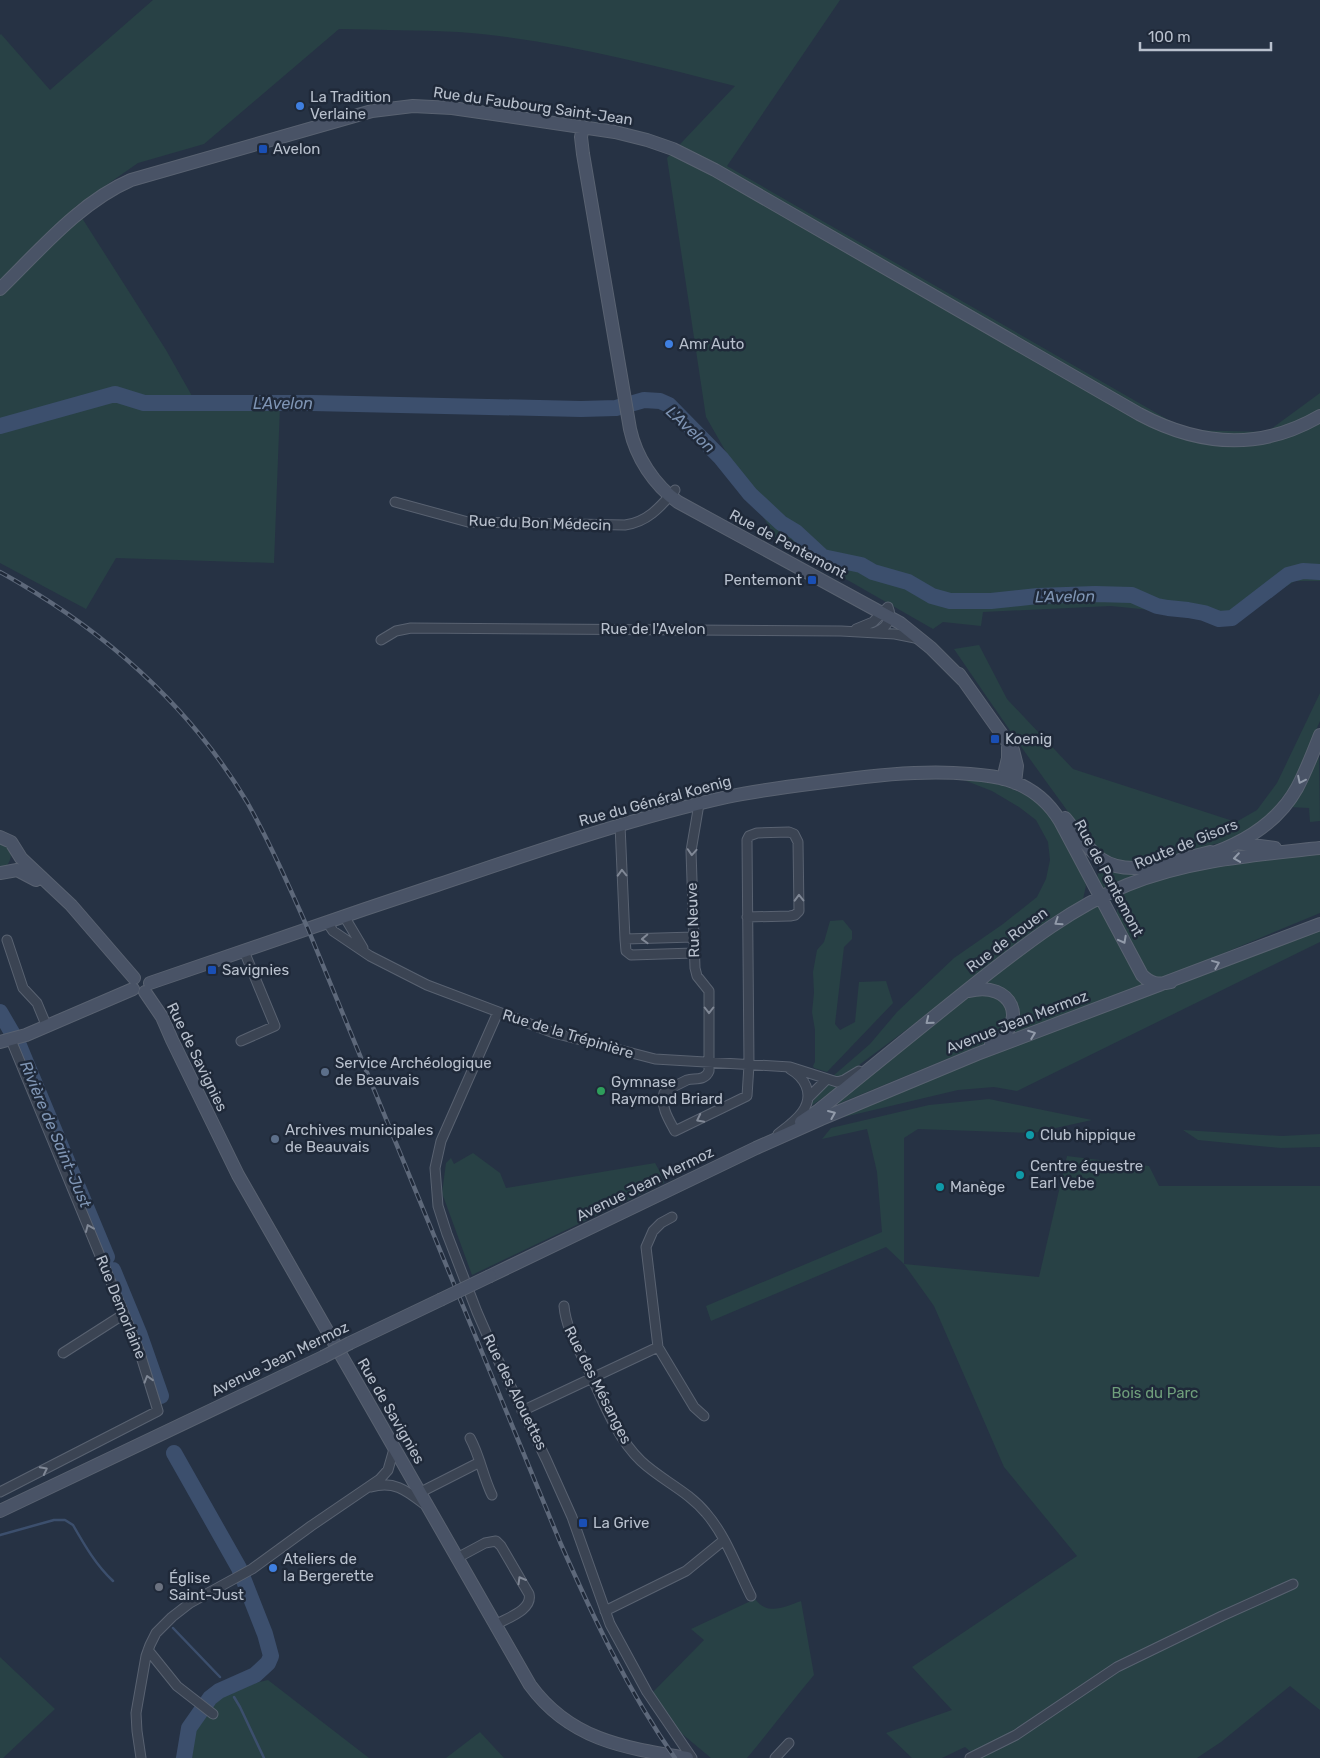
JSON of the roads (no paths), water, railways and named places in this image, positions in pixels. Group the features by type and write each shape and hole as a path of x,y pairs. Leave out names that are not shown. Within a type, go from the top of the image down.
{"main road":[{"name":"Rue du Faubourg Saint-Jean","path":"0,289 76,215 105,193 125,182 154,172 363,113 397,107 437,106 582,127 647,140 682,153 715,170 1139,414 1168,428 1208,439 1247,441 1284,433 1320,416"},
{"name":"Rue de Pentemont","path":"582,127 583,154 629,414 641,447 672,493 695,504 887,612 911,621 931,636 945,653 1004,740 1009,755 1009,781 1036,794 1057,816 1144,977 1149,982 1156,984 1171,982"},
{"name":"Rue de Pentemont","path":"887,612 926,643 963,680"},
{"name":"Route de Gisors","path":"1129,884 1162,870 1232,846 1267,823 1286,804 1301,781 1320,735"},
{"name":"Rue du Général Koenig","path":"11,1040 140,985 574,839 699,804 752,792 899,773 956,773 1009,781"},
{"path":"1036,794 1055,807 1096,855 1114,865 1128,868 1143,868 1232,846 1274,848 1320,846"},
{"path":"0,837 10,841 20,858 58,893"},
{"name":"Rue de Rouen","path":"756,1148 819,1110 965,992 1048,929 1100,897 1129,884 1174,870 1218,860 1320,846"},
{"path":"3,872 16,861 16,849"},
{"path":"1091,879 1093,873 1099,869 1114,865"},
{"path":"3,872 20,871 58,893"},
{"name":"Rue de Savignies","path":"58,893 140,985 162,1017 233,1167 512,1656 534,1690 548,1706 571,1725 614,1744 687,1758"},
{"path":"1262,946 1320,918"},
{"name":"Avenue Jean Mermoz","path":"0,1511 756,1148 821,1119 960,1061 1320,924"},
{"path":"960,1061 1003,1037 1009,1030 1012,1017 1009,1002 998,991 987,989 965,992"}],"street":[{"name":"Rue du Bon Médecin","path":"395,502 468,522 619,525 644,520 672,493"},
{"path":"841,631 868,626 887,612"},
{"path":"875,633 884,627 887,612"},
{"name":"Rue de l'Avelon","path":"381,640 396,631 412,628 841,631 900,634 926,643"},
{"name":"Rue Neuve","path":"699,804 691,851 694,953 695,972 709,991 709,1063"},
{"path":"620,825 626,951 631,955 694,953"},
{"path":"709,1063 706,1075 698,1080 688,1080 664,1094 665,1112 675,1131 746,1098 749,1065 747,917 748,838 751,834 757,833 789,832 794,834 798,842 799,911 795,915 790,916 747,917"},
{"name":"Rue de la Trépinière","path":"344,916 366,952"},
{"name":"Rue de la Trépinière","path":"327,922 333,931 377,959 434,988 554,1033 646,1058 671,1061 783,1066 796,1068 835,1082 842,1081 885,1057"},
{"path":"625,939 694,937"},
{"path":"7,940 23,988 37,1003 47,1026"},
{"path":"241,1040 276,1026 244,951"},
{"name":"Rue des Alouettes","path":"498,1012 444,1133 436,1160 435,1186 440,1215 461,1273 498,1360 552,1470 572,1516 605,1612 642,1683 692,1758"},
{"name":"Rue Demorlaine","path":"0,1492 158,1411 142,1359 11,1040"},
{"path":"783,1066 796,1072 803,1080 808,1098"},
{"path":"772,1139 801,1114 808,1098 827,1079"},
{"path":"672,1217 661,1223 653,1231 646,1247 658,1346 694,1407 704,1416"},
{"name":"Rue des Mésanges","path":"564,1306 566,1322 621,1436 630,1449 648,1468 686,1494 712,1520 724,1540 751,1596"},
{"path":"63,1353 124,1314"},
{"path":"522,1411 658,1346"},
{"path":"470,1438 492,1495"},
{"path":"141,1758 136,1713 148,1650 156,1633 172,1617 201,1596 247,1572 385,1475 394,1450"},
{"path":"420,1493 480,1462"},
{"path":"360,1492 382,1485 393,1485 406,1490 428,1507"},
{"path":"605,1612 686,1572 724,1540"},
{"path":"457,1558 490,1541 496,1541 501,1546 530,1601 527,1607 495,1625"},
{"path":"970,1758 1010,1739 1108,1672 1293,1584"},
{"path":"148,1650 172,1680 207,1710"},
{"path":"776,1758 788,1743"}],"waterway":[{"name":"L'Avelon","path":"0,426 115,394 144,403 312,403 581,409 616,408 644,400 660,401 669,405 721,458 750,494 781,523 796,532 823,557 861,565 873,572 908,582 932,596 950,601 991,601 1038,596 1095,594 1132,595 1157,606 1204,613 1219,619 1232,618 1288,575 1303,571 1320,572"},
{"name":"Rivière de Saint-Just","path":"0,1012 18,1043 107,1257"},
{"name":"Rivière de Saint-Just","path":"113,1270 139,1333 161,1396"},
{"name":"Rivière de Saint-Just","path":"174,1453 239,1568 265,1634 271,1656 268,1663 255,1675 219,1691 210,1698 189,1728 184,1758"},
{"path":"0,1535 54,1520 65,1520 73,1525 86,1548 113,1581"},
{"path":"173,1628 220,1677"},
{"path":"234,1697 264,1758"}],"railway":[{"path":"0,572 73,618 107,643 139,671 170,700 198,732 224,766 247,802 308,929 572,1570 612,1653 642,1707 675,1758"}],"place":[{"name":"La Tradition Verlaine","path":"300,106"},
{"name":"Avelon","path":"263,149"},
{"name":"Amr Auto","path":"669,344"},
{"name":"Pentemont","path":"812,580"},
{"name":"Koenig","path":"995,739"},
{"name":"Savignies","path":"212,970"},
{"name":"Service Archéologique de Beauvais","path":"325,1072"},
{"name":"Gymnase Raymond Briard","path":"601,1091"},
{"name":"Club hippique","path":"1030,1135"},
{"name":"Archives municipales de Beauvais","path":"275,1139"},
{"name":"Centre équestre Earl Vebe","path":"1020,1175"},
{"name":"Manège","path":"940,1187"},
{"name":"La Grive","path":"583,1523"},
{"name":"Ateliers de la Bergerette","path":"273,1568"},
{"name":"Église Saint-Just","path":"159,1587"}],"park label":[{"name":"Bois du Parc","path":"1155,1393"}]}
